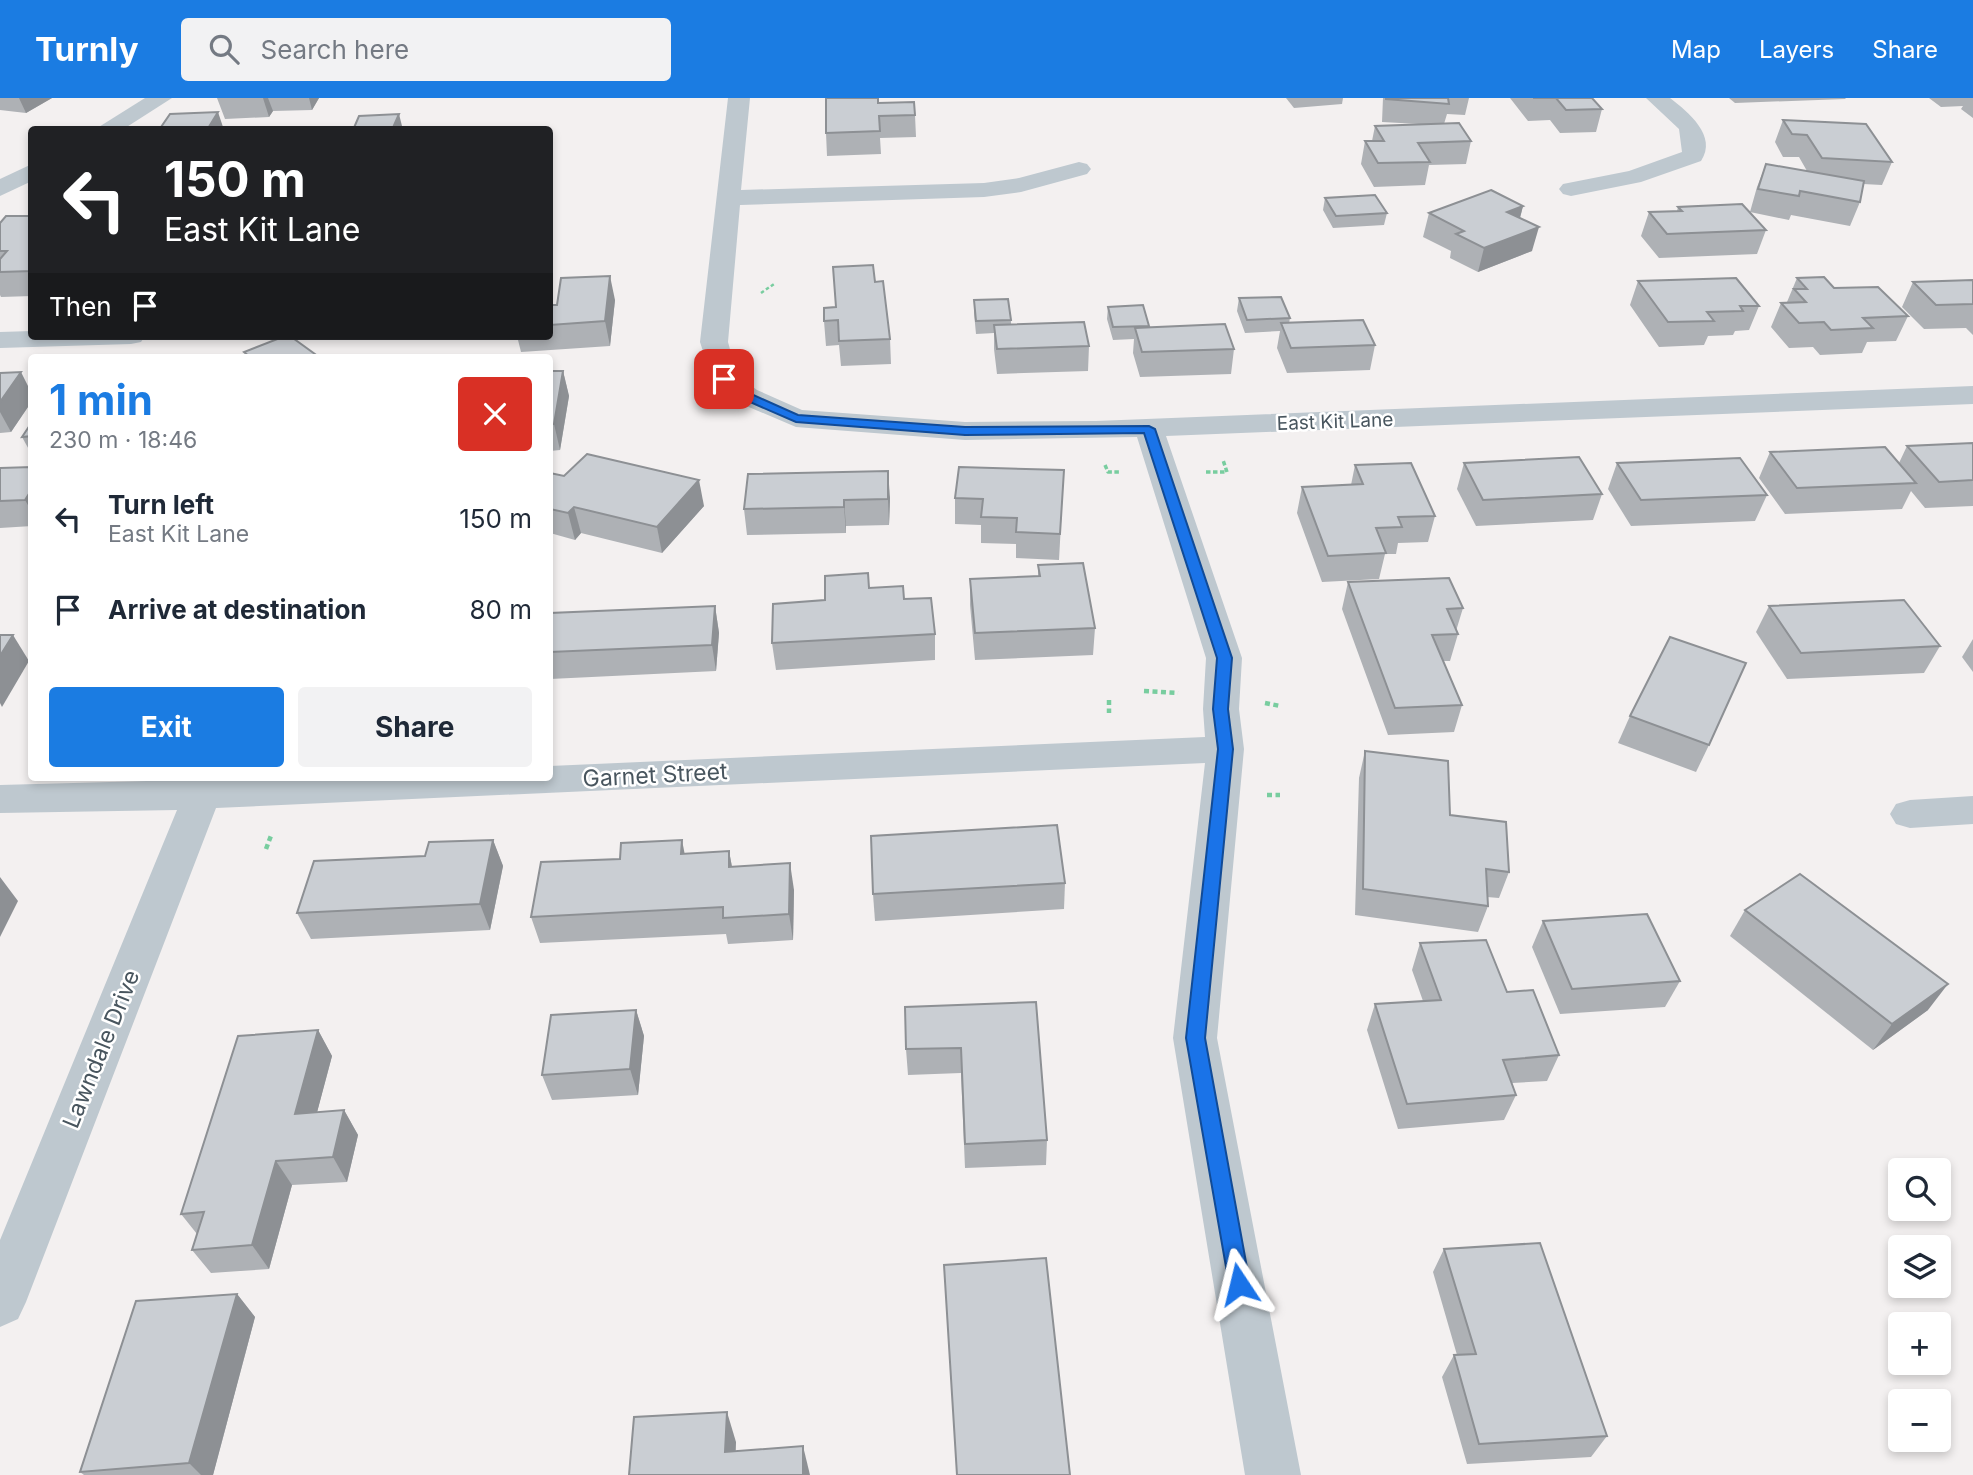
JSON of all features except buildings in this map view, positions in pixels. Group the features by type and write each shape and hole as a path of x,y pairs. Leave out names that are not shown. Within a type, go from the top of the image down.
{"street":[{"path":"112,126 161,98"},
{"path":"739,98 729,198 985,190 1021,185 1079,169"},
{"path":"1571,189 1632,180 1693,156 1696,142 1693,131 1657,98"},
{"path":"0,189 28,173"},
{"name":"East Kit Lane","path":"729,198 714,342 724,379 747,396 796,418 965,431 1149,429 1973,395"},
{"path":"0,340 28,339"},
{"path":"1149,429 1224,658 1221,709 1226,749 1195,1038 1273,1475"},
{"name":"Garnet Street","path":"553,779 1226,749"},
{"name":"Garnet Street","path":"0,799 202,795 514,781"},
{"name":"Lawndale Drive","path":"0,1302 202,795"},
{"path":"1910,814 1973,810"}],"path":[{"path":"761,293 774,284"},
{"path":"1204,472 1227,472 1220,449"},
{"path":"1144,691 1178,694"},
{"path":"1109,700 1110,721"}],"route":[{"path":"724,379 747,396 796,418 871,426 965,431 1149,429 1224,658 1221,709 1226,749 1195,1038 1239,1284"}]}
